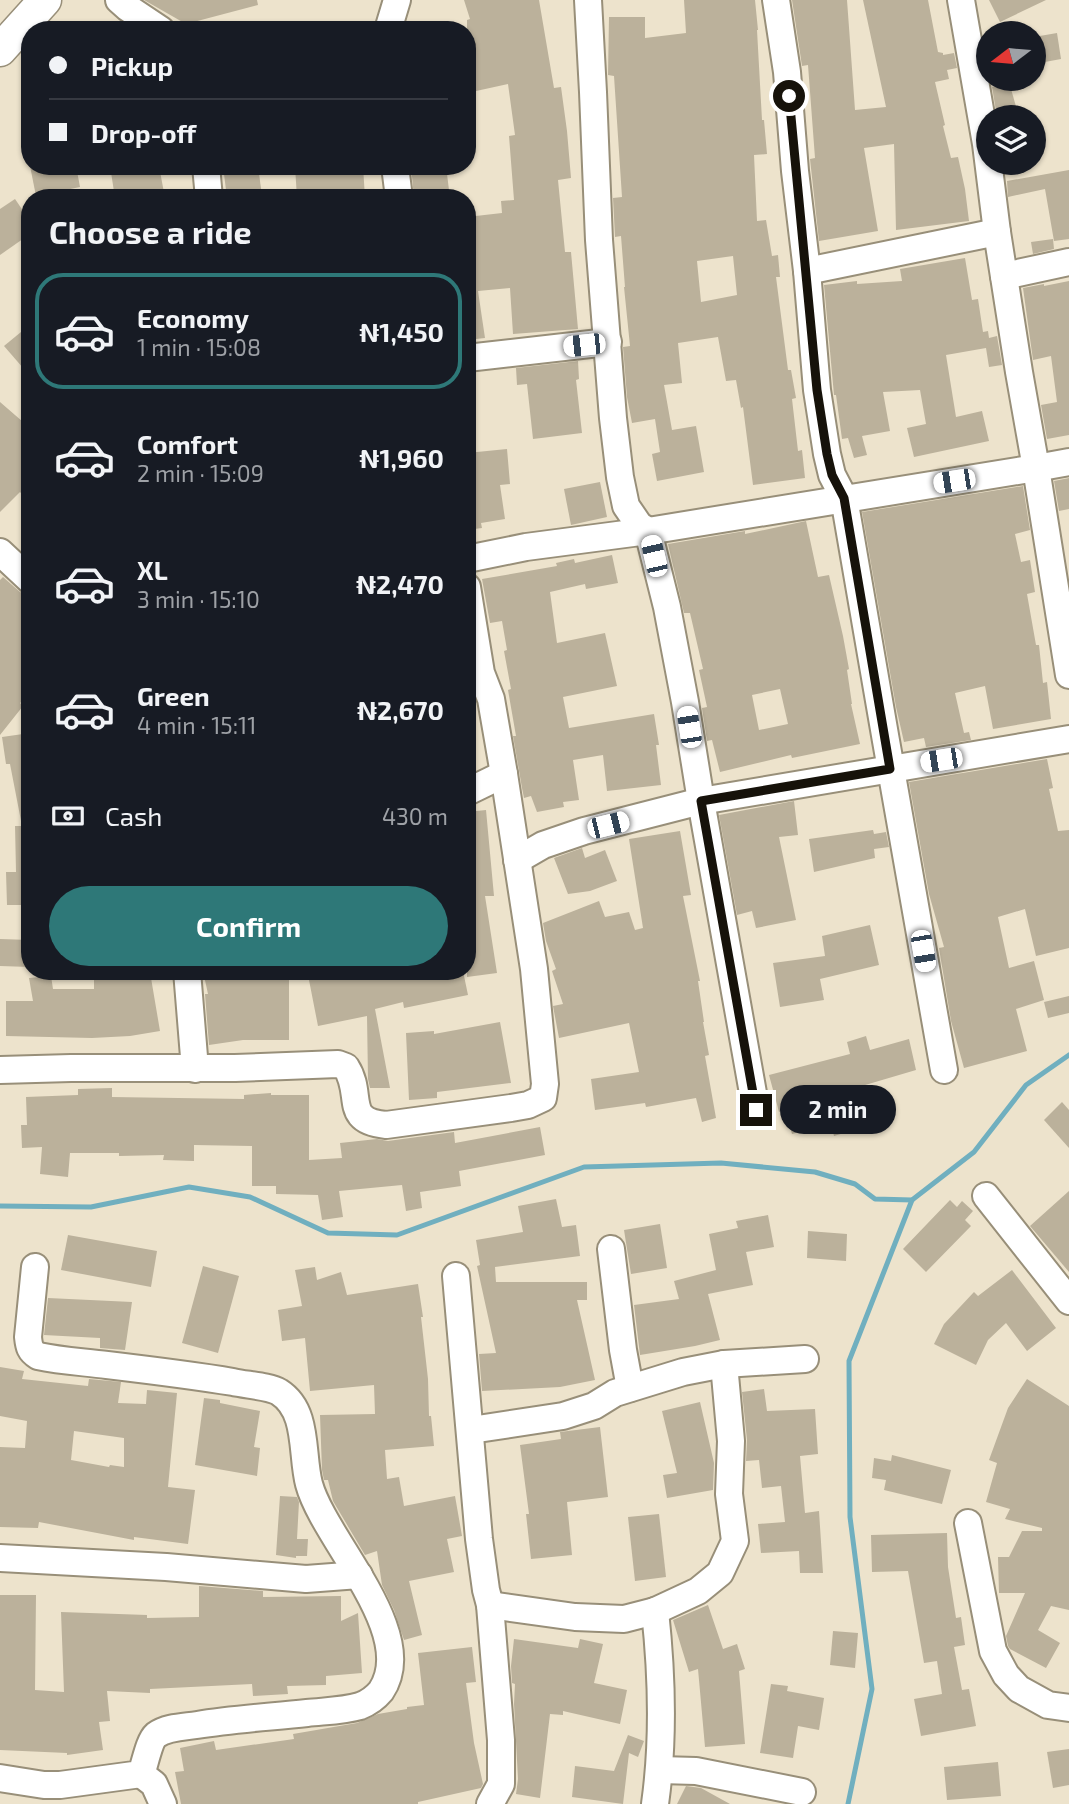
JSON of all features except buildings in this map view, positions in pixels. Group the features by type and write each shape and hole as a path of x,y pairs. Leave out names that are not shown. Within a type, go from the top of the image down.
{"main road":[{"path":"26,21 45,0"},
{"path":"0,50 21,27"}],"street":[{"path":"120,0 148,21"},
{"path":"391,21 397,0"},
{"path":"588,0 599,240 620,477 626,506 639,525 648,531 675,648 756,1110"},
{"path":"776,0 787,72 817,390 827,454 832,475 844,498 944,1070"},
{"path":"961,0 986,144 1018,372 1069,675"},
{"path":"807,271 997,232"},
{"path":"1004,276 1069,262"},
{"path":"476,357 608,342"},
{"path":"476,557 526,547 648,531 1069,462"},
{"path":"0,552 21,572"},
{"path":"0,1070 194,1069 338,1064 346,1067 352,1076 361,1118 371,1124 386,1125 511,1108 528,1105 543,1098 545,1084 534,969 504,774 491,699 476,677"},
{"path":"517,860 543,845 577,833 701,801 1069,739"},
{"path":"476,788 504,774"},
{"path":"188,980 194,1069"},
{"path":"986,1196 1069,1301"},
{"path":"611,1249 630,1388"},
{"path":"35,1267 28,1337 29,1348 38,1356 277,1390 292,1401 300,1422 309,1484 316,1504 359,1575 386,1631 391,1654 389,1674 380,1692 368,1702 336,1710 171,1729 156,1735 150,1744 141,1774"},
{"path":"456,1276 479,1539 490,1605 500,1728 501,1784 490,1804"},
{"path":"471,1430 563,1416 594,1406 615,1393 683,1372 724,1364 805,1359"},
{"path":"490,1605 575,1617 624,1619 655,1611 698,1591 719,1573 735,1541 729,1494 732,1441 724,1364"},
{"path":"968,1523 993,1651 1006,1675 1019,1689 1048,1705 1069,1708"},
{"path":"0,1558 166,1567 306,1579 359,1575"},
{"path":"655,1611 659,1650 660,1770 655,1804"},
{"path":"660,1770 696,1771 802,1792"},
{"path":"0,1778 60,1785 141,1774 154,1784 163,1804"}],"waterway":[{"path":"0,1206 91,1207 189,1187 250,1197 328,1233 397,1235 584,1167 721,1163 815,1172 855,1184 875,1199 912,1200 974,1152 1026,1085 1069,1055"},
{"path":"848,1804 872,1689 850,1517 849,1361 912,1200"}],"route":[{"path":"756,1110 701,801 890,769 844,498 832,475 817,390 789,96"}]}
